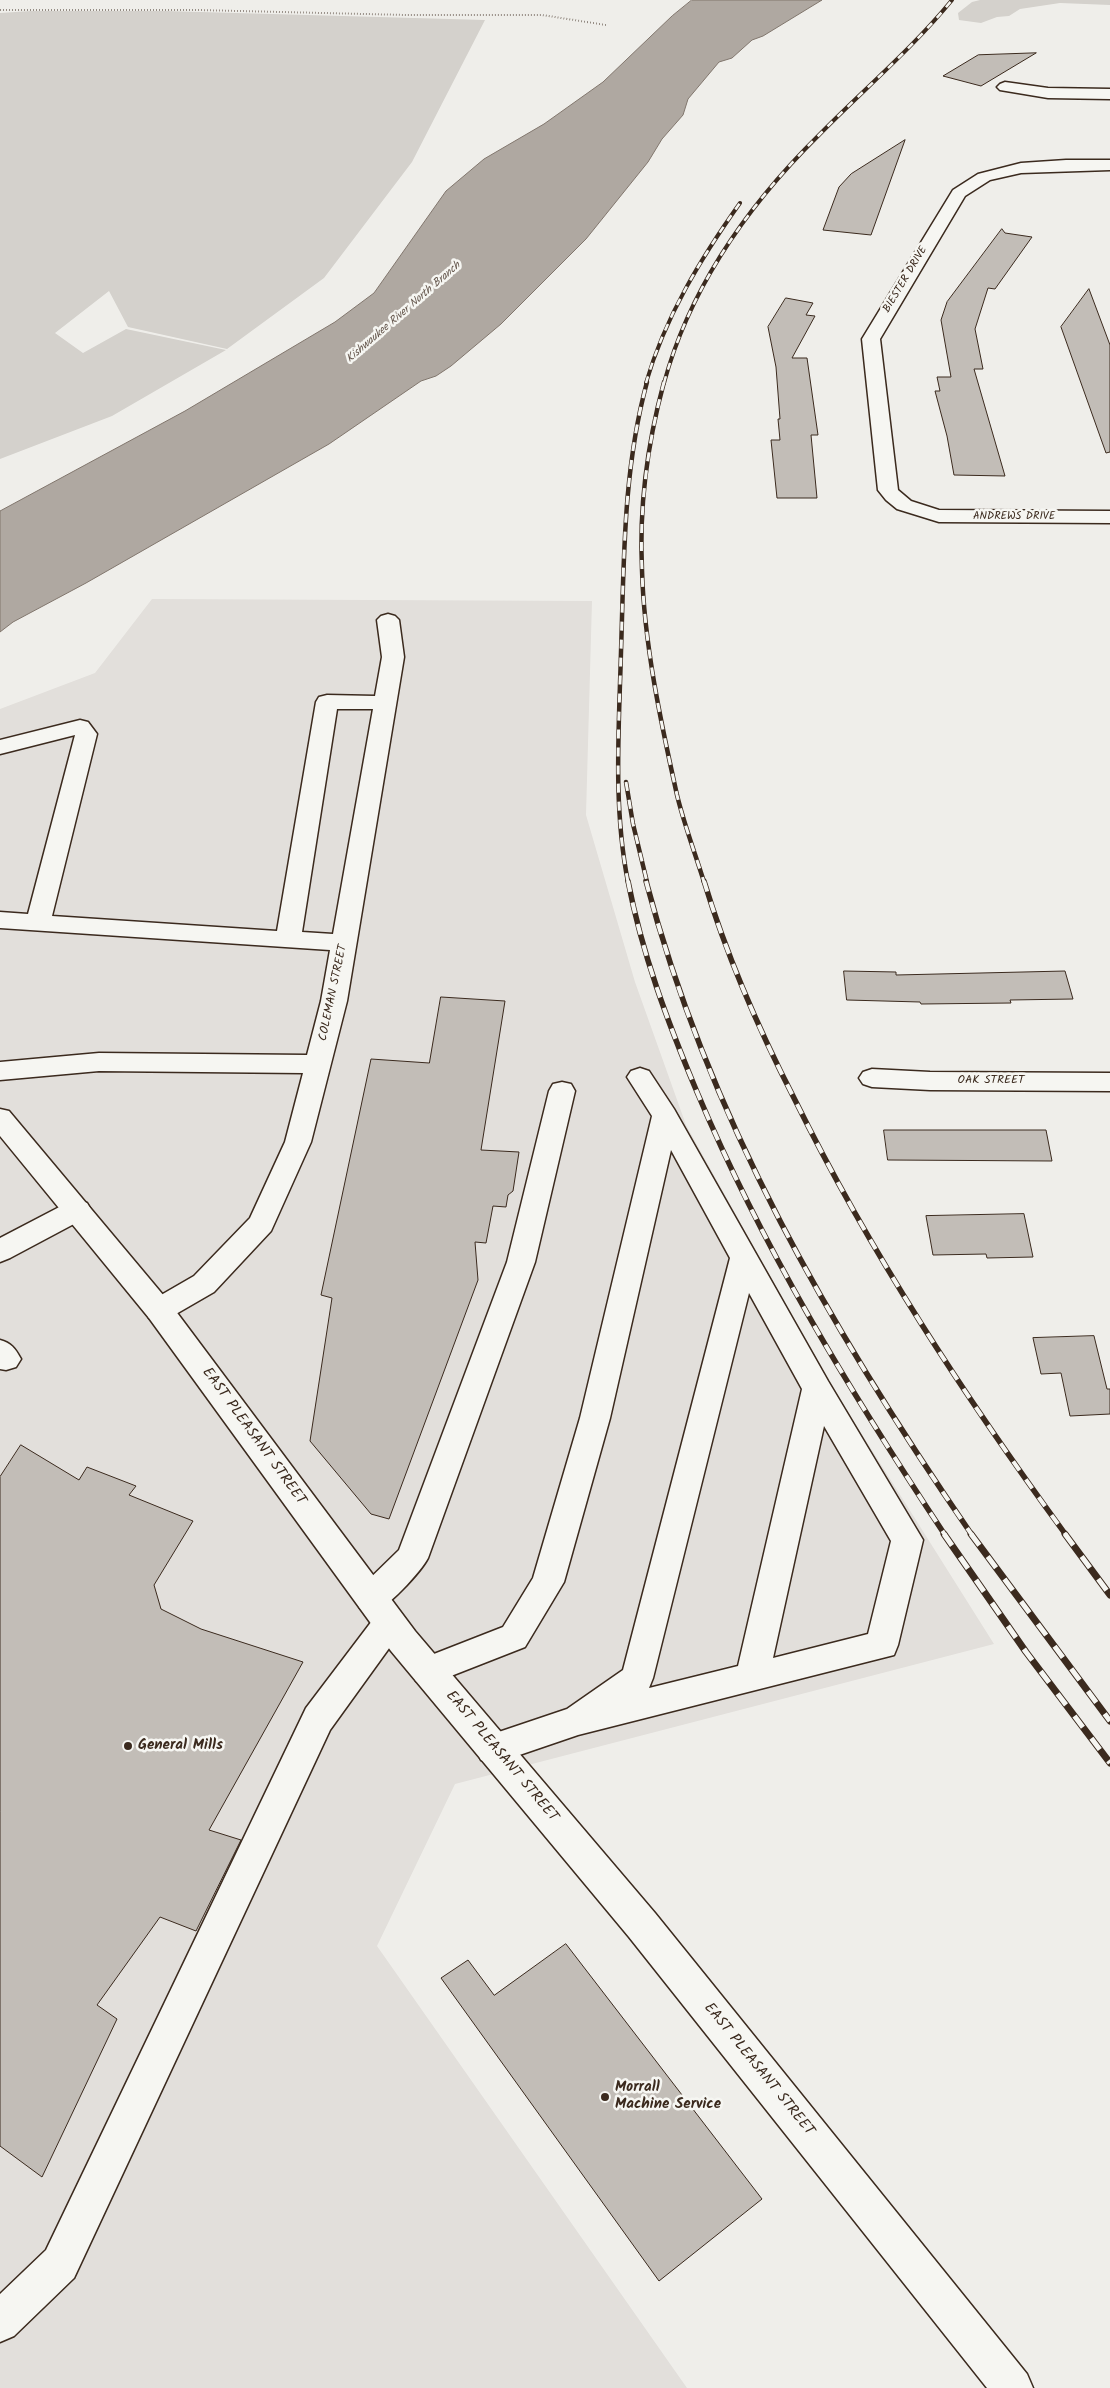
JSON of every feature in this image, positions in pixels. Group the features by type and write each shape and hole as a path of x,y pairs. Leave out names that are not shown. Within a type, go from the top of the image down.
{"street":[{"path":"1005,87 1048,93 1110,94"},
{"name":"BIESTER DRIVE","path":"918,512 894,500 888,490 871,339 941,221 959,193 970,184 996,174 1021,168 1110,165"},
{"name":"ANDREWS DRIVE","path":"918,512 939,516 1110,517"},
{"name":"COLEMAN STREET","path":"159,1310 204,1284 262,1224 298,1142 334,1001 393,657 388,620"},
{"path":"288,940 327,702 385,703"},
{"path":"0,747 80,727 86,734 38,921"},
{"path":"0,920 38,921 288,940 344,942"},
{"path":"0,1071 99,1062 318,1064"},
{"path":"493,1749 578,1720 882,1645 906,1540 817,1389 665,1116 640,1077"},
{"name":"OAK STREET","path":"872,1078 930,1081 1110,1082"},
{"path":"0,2322 60,2264 318,1719 412,1558 521,1262 562,1091"},
{"path":"428,1671 514,1637 548,1582 595,1418 665,1116"},
{"name":"EAST PLEASANT STREET","path":"0,1118 159,1310 380,1610 428,1671 642,1925 1013,2388"},
{"path":"0,1251 77,1210"},
{"path":"578,1720 637,1678 744,1258"},
{"path":"752,1678 817,1389"}],"path":[{"path":"0,10 197,10 407,15 542,15 606,25"}],"shaded area":[{"path":"980,0 1110,0 1110,5 1060,3 1020,9 1009,16 997,17 981,23 959,20 958,13 972,2"},
{"path":"31,11 165,11 485,20 412,162 324,278 227,349 128,327 109,291 55,333 83,353 126,329 226,350 112,416 0,459 0,13"},
{"path":"152,599 592,601 586,815 635,982 686,1125 829,1382 994,1644 455,1784 377,1946 687,2388 0,2388 0,709 95,673"}],"water":[{"name":"Kishwaukee River North Branch","path":"692,0 822,0 763,36 752,40 732,58 719,62 688,99 683,115 662,139 648,162 586,239 501,324 451,366 436,376 421,381 329,444 86,583 13,622 0,632 0,511 185,411 335,322 374,293 446,191 484,159 544,124 603,82 672,16"}],"building":[{"path":"1036,53 981,86 943,76 978,55"},
{"path":"905,140 871,235 823,230 839,187 851,174"},
{"path":"1002,229 1005,233 1032,237 995,289 988,288 975,329 983,369 974,369 1005,476 954,475 947,436 935,391 940,391 937,377 951,377 941,320 947,302"},
{"path":"1089,289 1110,345 1110,452 1106,453 1061,327"},
{"path":"786,298 813,303 806,315 815,316 792,358 807,358 818,435 811,435 817,498 777,498 771,440 780,440 778,419 780,419 776,367 768,327"},
{"path":"844,971 896,972 896,975 1065,971 1073,999 1010,1000 1011,1003 921,1004 920,1002 847,1000"},
{"path":"441,997 505,1001 481,1150 519,1152 513,1191 508,1195 506,1207 493,1206 486,1243 475,1242 478,1280 389,1519 371,1514 310,1441 332,1298 321,1295 371,1059 429,1063"},
{"path":"884,1130 1046,1130 1052,1161 888,1160"},
{"path":"1024,1214 1033,1257 987,1258 986,1254 933,1255 926,1216"},
{"path":"1094,1336 1107,1389 1110,1389 1110,1414 1070,1416 1061,1373 1041,1374 1033,1338"},
{"name":"General Mills","path":"21,1445 79,1480 87,1467 136,1486 129,1495 193,1521 154,1585 161,1609 201,1629 303,1662 209,1830 241,1840 196,1931 160,1917 97,2005 117,2019 42,2177 0,2146 0,1477"},
{"name":"Morrall Machine Service","path":"566,1944 762,2199 659,2281 441,1978 468,1960 494,1995"}],"railway":[{"path":"664,383 689,313 725,249 746,218 793,162 904,52 952,0"},
{"path":"646,383 663,335 686,289 698,267 740,203"},
{"path":"628,882 620,825 618,767 624,550 633,449 647,382"},
{"path":"664,382 653,428 643,499 641,547 643,598 654,683 671,768 683,817 704,882"},
{"path":"626,782 633,824 647,882"},
{"path":"628,881 648,962 666,1014 697,1092 750,1207 810,1319 876,1428 945,1535"},
{"path":"646,881 672,969 704,1056 740,1140 824,1302 871,1381 972,1535"},
{"path":"704,881 733,965 756,1020 824,1157 855,1214 921,1324 1028,1483 1066,1535"},
{"path":"944,1534 1026,1652 1110,1763"},
{"path":"971,1534 1110,1721"},
{"path":"1065,1534 1110,1595"}],"place":[{"name":"General Mills","path":"128,1746"},
{"name":"Morrall Machine Service","path":"605,2097"}]}
